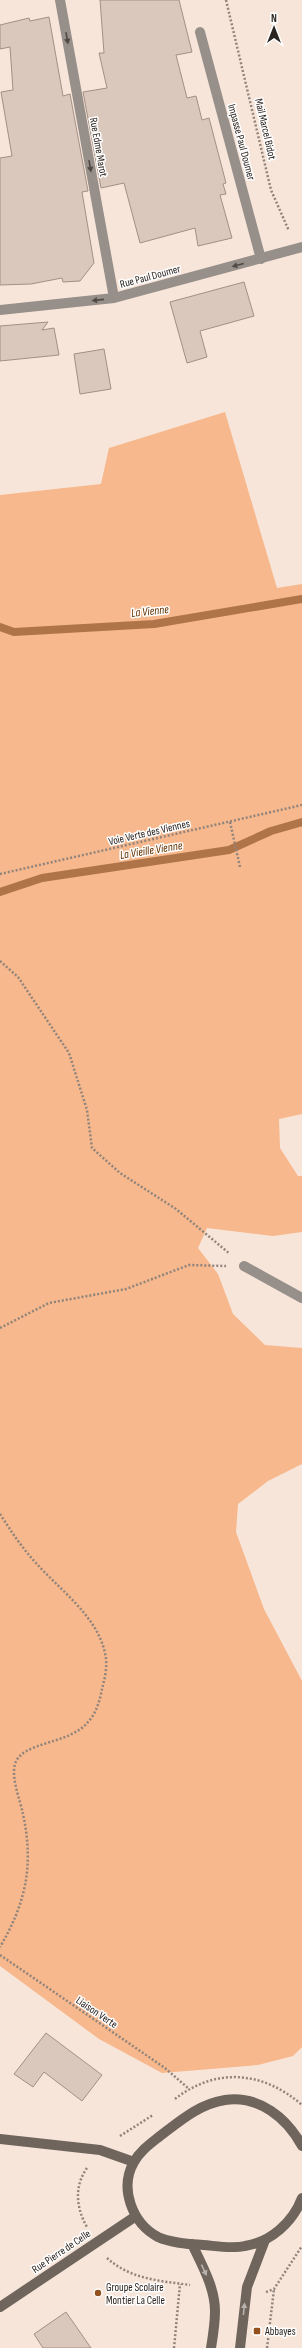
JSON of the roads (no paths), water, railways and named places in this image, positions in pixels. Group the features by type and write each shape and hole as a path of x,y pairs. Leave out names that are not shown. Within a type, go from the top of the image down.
{"street":[{"name":"Rue Edme Marot","path":"60,0 114,298"},
{"name":"Impasse Paul Doumer","path":"200,32 261,259"},
{"name":"Rue Paul Doumer","path":"0,310 114,298 261,259 300,247"},
{"path":"244,1266 302,1298"},
{"path":"302,2146 293,2130 280,2116 263,2106 245,2100 226,2100 208,2104 196,2109 143,2150 134,2162 130,2173 128,2188 130,2202 136,2216 145,2227 159,2237 192,2244 245,2246 265,2240 284,2227 298,2208 302,2198"},
{"path":"0,2140 100,2150 134,2162"},
{"name":"Rue Pierre de Celle","path":"0,2306 136,2216"},
{"path":"240,2348 247,2287 265,2240"},
{"path":"192,2244 207,2276 213,2296 215,2310 211,2348"}],"waterway":[{"name":"La Vienne","path":"0,627 14,632 154,624 302,599"},
{"name":"La Vieille Vienne","path":"0,892 42,878 229,850 271,831 302,822"}],"place":[{"name":"Groupe Scolaire Montier La Celle","path":"98,2293"},
{"name":"Abbayes","path":"257,2331"}]}
